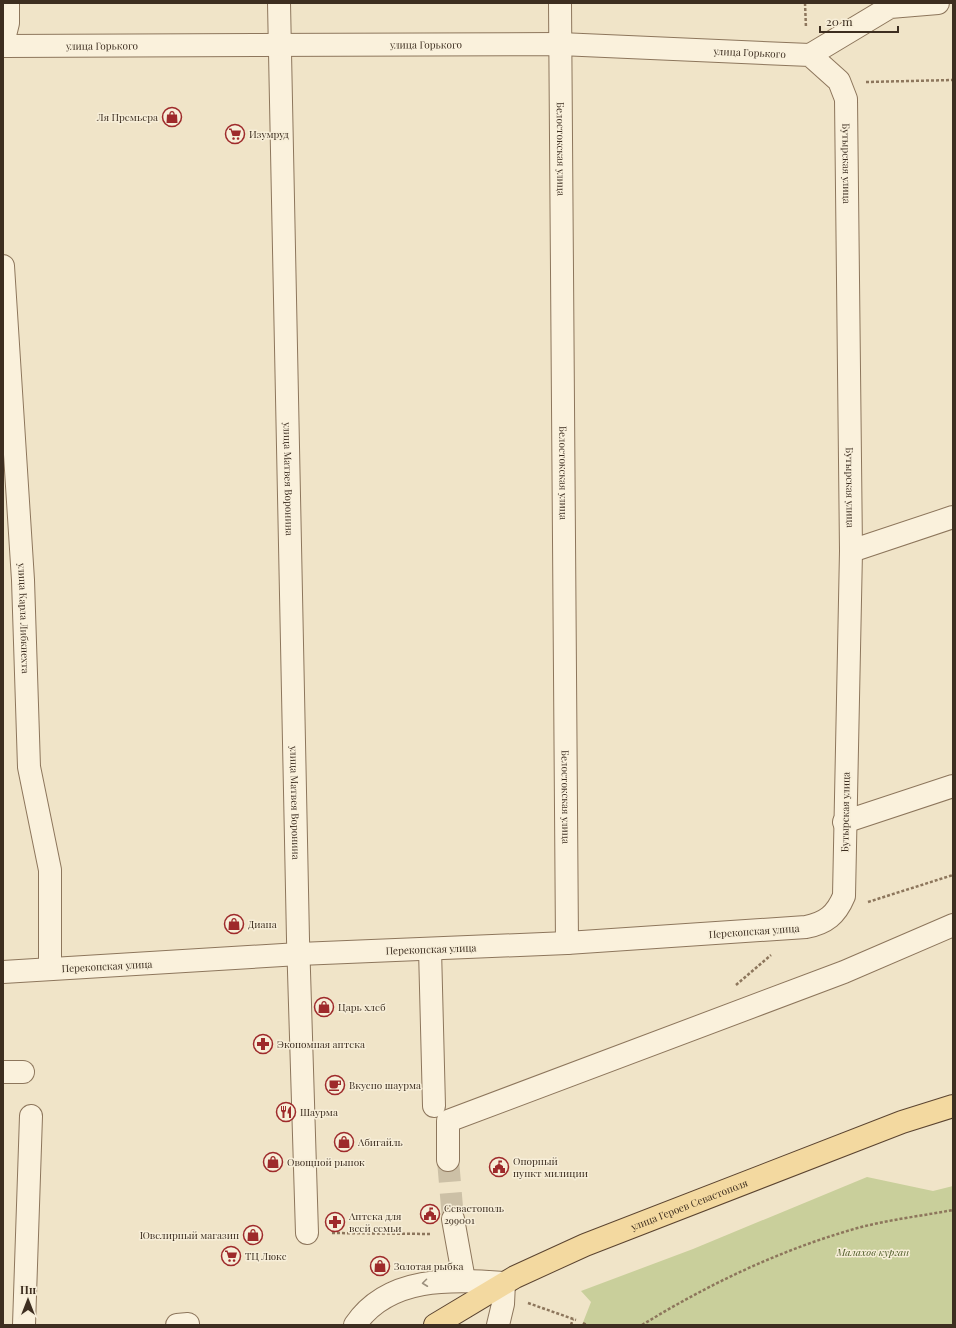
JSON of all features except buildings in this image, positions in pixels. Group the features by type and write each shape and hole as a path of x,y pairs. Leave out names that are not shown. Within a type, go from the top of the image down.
{"main road":[{"name":"улица Героев Севастополя","path":"435,1325 504,1283 585,1245 902,1122 953,1106"},
{"path":"902,1122 953,1118"}],"street":[{"path":"3,43 8,23 8,3"},
{"name":"улица Матвея Воронина","path":"279,3 299,954 307,1233"},
{"name":"Белостокская улица","path":"560,3 567,943"},
{"path":"810,55 890,7 938,3"},
{"name":"улица Горького","path":"3,46 560,44 810,55"},
{"name":"Бутырская улица","path":"810,55 839,80 846,99 850,551 844,822 840,904"},
{"name":"улица Карла Либкнехта","path":"3,266 23,580 29,767 50,870 50,969"},
{"path":"850,551 953,517"},
{"path":"844,822 953,786"},
{"name":"Перекопская улица","path":"3,972 299,954 567,943 806,927 819,924 830,918 840,904"},
{"path":"448,1160 448,1121 844,972 953,926"},
{"path":"430,949 434,1106"},
{"path":"24,1325 32,1116"},
{"path":"453,1226 464,1280"},
{"path":"355,1325 370,1309 383,1299 398,1291 415,1284 464,1280 504,1283 503,1304 498,1325"}],"path":[{"path":"805,3 806,21"},
{"path":"861,82 953,80"},
{"path":"840,904 953,875"},
{"path":"642,1325 690,1295 773,1256 856,1228 953,1210"},
{"path":"307,1233 453,1226"},
{"path":"526,1302 575,1320 571,1325"},
{"path":"583,1323 587,1325"}],"green space":[{"name":"Малахов курган","path":"867,1177 933,1191 953,1186 953,1325 582,1325 591,1302 581,1291 693,1249"}],"tunnel":[{"path":"448,1160 453,1219"}],"place":[{"name":"Ля Премьера","path":"172,117"},
{"name":"Изумруд","path":"235,134"},
{"name":"Диана","path":"234,924"},
{"name":"Царь хлеб","path":"324,1007"},
{"name":"Экономная аптека","path":"263,1044"},
{"name":"Вкусно шаурма","path":"335,1085"},
{"name":"Шаурма","path":"286,1112"},
{"name":"Абигайль","path":"344,1142"},
{"name":"Овощной рынок","path":"273,1162"},
{"name":"Опорный пункт милиции","path":"499,1167"},
{"name":"Севастополь 299001","path":"430,1214"},
{"name":"Аптека для всей семьи","path":"335,1222"},
{"name":"Ювелирный магазин","path":"253,1235"},
{"name":"ТЦ Люкс","path":"231,1256"},
{"name":"Золотая рыбка","path":"380,1266"}]}
